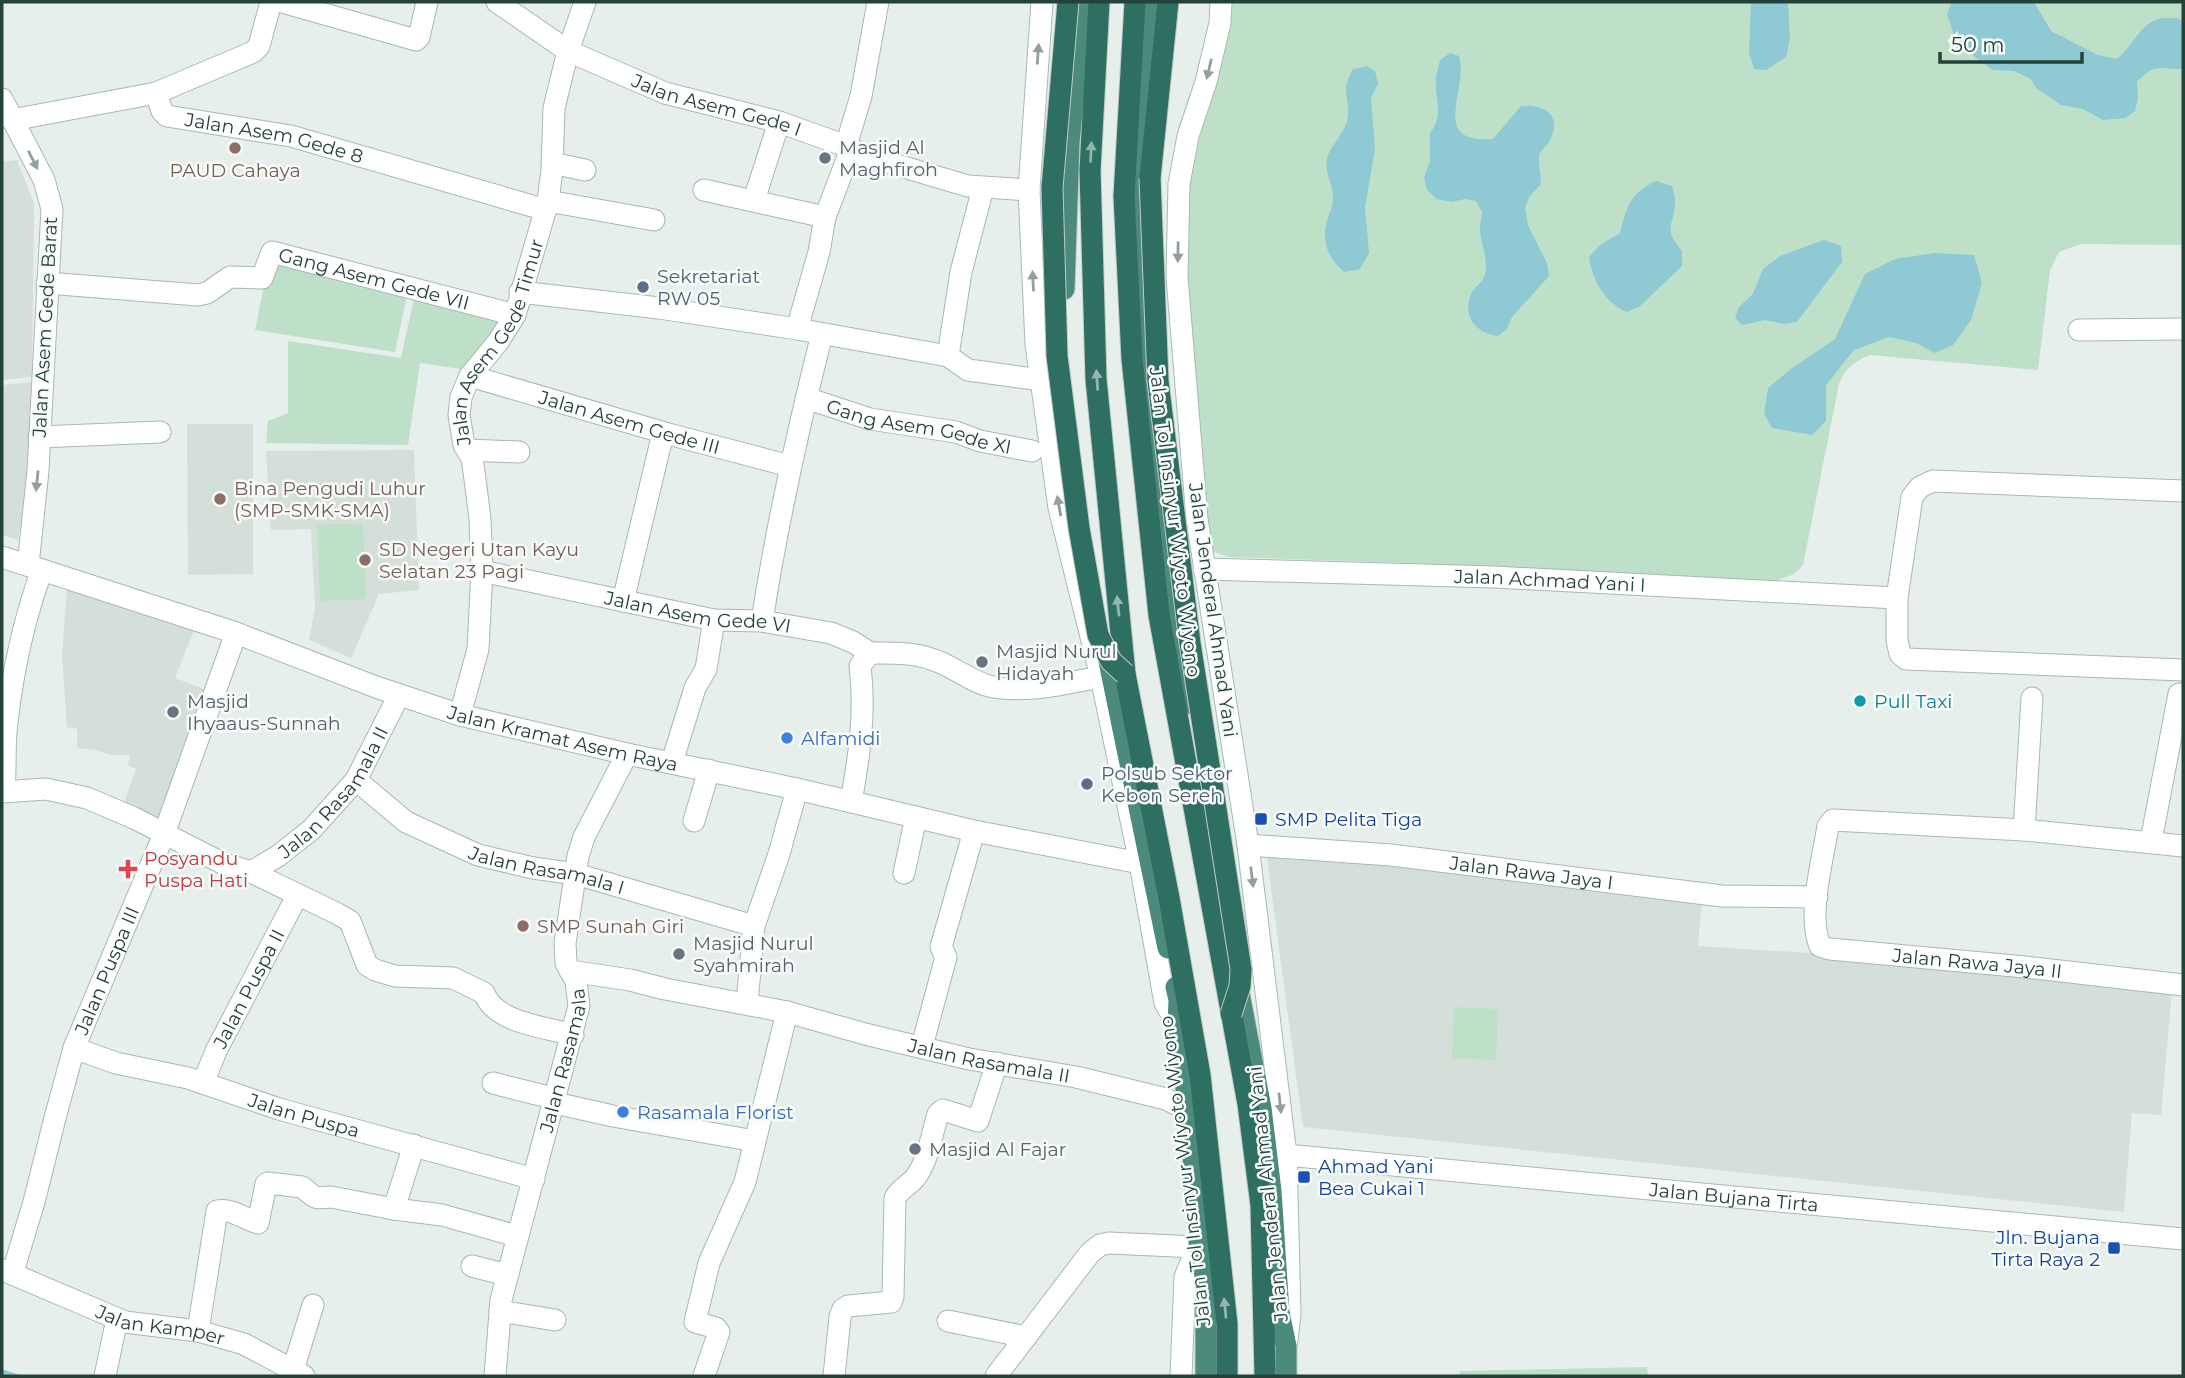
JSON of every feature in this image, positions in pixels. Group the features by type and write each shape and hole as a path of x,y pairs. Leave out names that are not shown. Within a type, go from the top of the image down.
{"highway":[{"path":"1068,2 1052,188 1057,356 1079,528 1098,635 1111,662 1125,674"},
{"path":"1083,2 1069,142 1063,315 1090,572 1179,1000 1178,1025 1189,1111 1198,1210 1198,1245 1206,1281 1206,1376"},
{"name":"Jalan Tol Insinyur Wiyoto Wiyono","path":"1099,2 1090,170 1096,379 1125,674 1200,1074 1227,1324 1227,1376"},
{"name":"Jalan Tol Insinyur Wiyoto Wiyono","path":"1135,2 1124,196 1132,359 1159,615 1248,1104 1261,1205 1265,1376"},
{"name":"Jalan Jenderal Ahmad Yani","path":"1151,2 1138,189 1147,382 1176,625 1235,975 1261,1108 1271,1191 1279,1312 1286,1346 1286,1376"},
{"path":"1168,2 1150,178 1158,380 1190,643 1241,969 1240,986 1231,1014"}],"street":[{"path":"12,120 156,93 253,52 260,46 271,2"},
{"path":"282,2 416,40 419,37 426,2"},
{"name":"Jalan Asem Gede I","path":"497,2 568,51 665,93 779,122 863,155 983,188 1029,190"},
{"name":"Jalan Asem Gede Timur","path":"460,715 478,649 482,571 479,506 472,458 464,445 459,415 463,391 470,376 498,342 515,315 547,206 554,108 584,2"},
{"path":"797,329 819,252 825,218 849,148 878,2"},
{"path":"1042,2 1029,190 1036,344 1059,509 1101,677 1140,863 1165,1003 1178,1025"},
{"name":"Jalan Jenderal Ahmad Yani","path":"1221,2 1220,23 1206,82 1188,136 1179,184 1177,277 1197,519 1248,845 1286,1155 1290,1312 1286,1346"},
{"name":"Jalan Asem Gede 8","path":"156,93 162,111 167,116 291,136 547,206"},
{"name":"Jalan Asem Gede Barat","path":"2,99 44,180 52,209 39,437 35,567 7,724 3,792"},
{"path":"754,200 779,122"},
{"path":"552,163 585,170"},
{"path":"948,356 961,272 983,188"},
{"path":"704,190 825,218"},
{"path":"547,206 654,220"},
{"name":"Gang Asem Gede VII","path":"47,283 203,295 230,277 262,278 272,252 515,315"},
{"path":"520,292 646,306 797,329 948,356 968,370 1041,380"},
{"path":"2079,330 2183,329"},
{"path":"762,621 776,532 822,334"},
{"name":"Jalan Asem Gede III","path":"470,376 663,433 790,466"},
{"name":"Gang Asem Gede XI","path":"806,398 870,419 956,432 980,441 1032,451"},
{"path":"39,437 160,432"},
{"path":"623,601 663,433"},
{"path":"467,450 519,453"},
{"path":"2183,491 1933,481 1920,487 1912,497 1897,598 1897,640 1900,654 1906,659 2183,670"},
{"name":"Jalan Kramat Asem Raya","path":"2,557 236,633 399,695 460,715 974,831 1140,863"},
{"name":"Jalan Achmad Yani I","path":"1204,569 1494,577 1897,598"},
{"name":"Jalan Asem Gede VI","path":"482,571 714,620 762,621 831,633 870,653"},
{"path":"672,762 695,688 706,669 714,620"},
{"name":"Jalan Puspa III","path":"8,1272 15,1265 34,1202 75,1048 164,834 236,633"},
{"path":"851,802 862,727 864,694 860,666 870,653 906,653 934,660 993,687 1030,688 1101,677"},
{"path":"2151,841 2179,694"},
{"name":"Jalan Rasamala II","path":"251,873 311,830 356,780 399,695"},
{"path":"2032,698 2024,830 2183,846"},
{"name":"Jalan Rasamala","path":"495,1376 500,1311 508,1275 579,1006 576,981 566,963 565,943 576,874 584,837 627,754"},
{"path":"694,821 709,770"},
{"name":"Jalan Rasamala I","path":"356,780 406,822 448,843 500,861 576,874 754,926"},
{"path":"3,792 46,789 66,791 110,808 349,922 367,965 375,970 395,975 453,978 484,993 494,1011 532,1025 573,1035"},
{"path":"747,1003 754,926 779,854 797,789"},
{"path":"904,873 916,817"},
{"name":"Jalan Rawa Jaya II","path":"2024,830 1833,820 1828,826 1817,898 1815,933 1820,946 2183,985"},
{"path":"922,1046 946,957 941,947 974,831"},
{"name":"Jalan Rawa Jaya I","path":"1248,845 1391,855 1722,896 1817,898"},
{"name":"Jalan Puspa II","path":"203,1083 216,1051 297,896"},
{"name":"Jalan Rasamala II","path":"570,971 747,1003 865,1034 1076,1077 1166,1099 1189,1111"},
{"path":"704,1376 719,1332 716,1328 695,1322 699,1299 709,1263 745,1182 787,1012"},
{"name":"Jalan Puspa","path":"75,1048 116,1063 188,1078 279,1110 534,1179"},
{"path":"834,1376 843,1309 848,1306 891,1302 895,1198 897,1193 915,1178 938,1114 943,1110 978,1121 997,1063"},
{"path":"493,1083 613,1116 755,1141"},
{"path":"394,1209 414,1145"},
{"name":"Jalan Bujana Tirta","path":"1286,1155 2183,1239"},
{"path":"198,1331 217,1211 222,1209 258,1223 268,1182 302,1187 309,1196 322,1199 331,1196 394,1209 442,1215 517,1236"},
{"path":"996,1376 1090,1253 1100,1245 1109,1243 1198,1245 1185,1277 1181,1376"},
{"path":"472,1266 508,1275"},
{"name":"Jalan Kamper","path":"8,1272 21,1280 125,1322 198,1331 244,1344 299,1373"},
{"path":"299,1373 313,1305"},
{"path":"500,1311 555,1320"},
{"path":"105,1376 117,1319"},
{"path":"948,1321 966,1327 1026,1337"}],"shaded area":[{"path":"17,160 34,203 32,377 2,380 2,162"},
{"path":"33,382 30,467 18,540 2,535 2,385"},
{"name":"Bina Pengudi Luhur (SMP-SMK-SMA)","path":"187,424 253,424 253,574 188,575"},
{"name":"SD Negeri Utan Kayu Selatan 23 Pagi","path":"414,450 419,590 379,594 351,658 309,640 315,608 311,529 271,530 266,451"},
{"path":"67,589 103,593 194,630 175,678 209,691 162,823 123,806 136,769 128,765 130,755 111,755 77,748 77,729 67,727 62,655"},
{"path":"1266,851 1702,900 1698,946 1810,953 2172,991 2161,1115 2132,1113 2124,1212 1303,1127"}],"green space":[{"path":"1226,2 2183,2 2183,245 2081,244 2059,252 2050,271 2038,370 1870,355 1851,366 1839,384 1803,565 1794,574 1773,582 1410,563 1228,557 1212,551 1202,518 1186,274 1188,189"},
{"path":"269,261 408,290 395,352 255,330"},
{"path":"415,294 504,316 468,370 420,363 408,445 266,443 268,421 288,413 288,341 401,358"},
{"path":"363,523 366,599 320,601 317,525"},
{"path":"1454,1007 1498,1009 1496,1060 1452,1058"},
{"path":"1647,1367 1648,1376 1460,1376 1460,1371"}],"water":[{"path":"1751,2 1788,2 1790,39 1786,57 1766,70 1754,69 1749,53"},
{"path":"2034,2 2051,31 2098,55 2117,59 2151,22 2167,18 2178,19 2183,22 2183,69 2158,68 2149,71 2137,82 2135,111 2125,118 2103,120 2083,109 2061,105 2036,88 2031,79 2014,71 1993,70 1975,57 1954,35 1947,14 1951,4"},
{"path":"1450,53 1459,56 1461,70 1455,112 1456,124 1462,133 1473,138 1493,139 1521,106 1538,107 1553,119 1553,133 1539,156 1541,184 1529,197 1525,208 1528,225 1547,263 1549,276 1512,317 1507,329 1498,336 1477,327 1468,310 1471,294 1486,271 1480,228 1482,212 1476,201 1465,199 1451,202 1437,199 1427,190 1424,178 1430,161 1430,133 1438,113 1436,77 1440,60"},
{"path":"1367,66 1375,71 1378,84 1371,98 1375,149 1365,207 1369,253 1360,269 1344,272 1331,257 1325,239 1333,199 1326,163 1347,121 1346,88 1349,77 1353,69"},
{"path":"1656,181 1672,186 1675,201 1671,232 1682,251 1682,266 1640,306 1627,312 1612,303 1601,290 1589,257 1600,245 1620,233 1631,201 1640,191"},
{"path":"1824,240 1841,246 1842,262 1797,322 1784,324 1765,320 1742,325 1735,318 1739,307 1753,294 1763,269 1780,256"},
{"path":"1935,253 1974,255 1982,283 1971,320 1953,345 1935,353 1916,343 1889,337 1854,350 1826,385 1826,421 1812,435 1772,428 1764,414 1768,388 1835,339 1865,274 1895,259"}],"waterway":[{"path":"2,1372 15,1376"}],"place":[{"name":"PAUD Cahaya","path":"235,148"},
{"name":"Masjid Al Maghfiroh","path":"825,158"},
{"name":"Sekretariat RW 05","path":"643,287"},
{"name":"Bina Pengudi Luhur (SMP-SMK-SMA)","path":"220,499"},
{"name":"SD Negeri Utan Kayu Selatan 23 Pagi","path":"365,560"},
{"name":"Masjid Nurul Hidayah","path":"982,662"},
{"name":"Pull Taxi","path":"1860,701"},
{"name":"Masjid Ihyaaus-Sunnah","path":"173,712"},
{"name":"Alfamidi","path":"787,738"},
{"name":"Polsub Sektor Kebon Sereh","path":"1087,784"},
{"name":"SMP Pelita Tiga","path":"1261,819"},
{"name":"Posyandu Puspa Hati","path":"128,869"},
{"name":"SMP Sunah Giri","path":"523,926"},
{"name":"Masjid Nurul Syahmirah","path":"679,954"},
{"name":"Rasamala Florist","path":"623,1112"},
{"name":"Masjid Al Fajar","path":"915,1149"},
{"name":"Ahmad Yani Bea Cukai 1","path":"1304,1177"},
{"name":"Jln. Bujana Tirta Raya 2","path":"2114,1248"}]}
